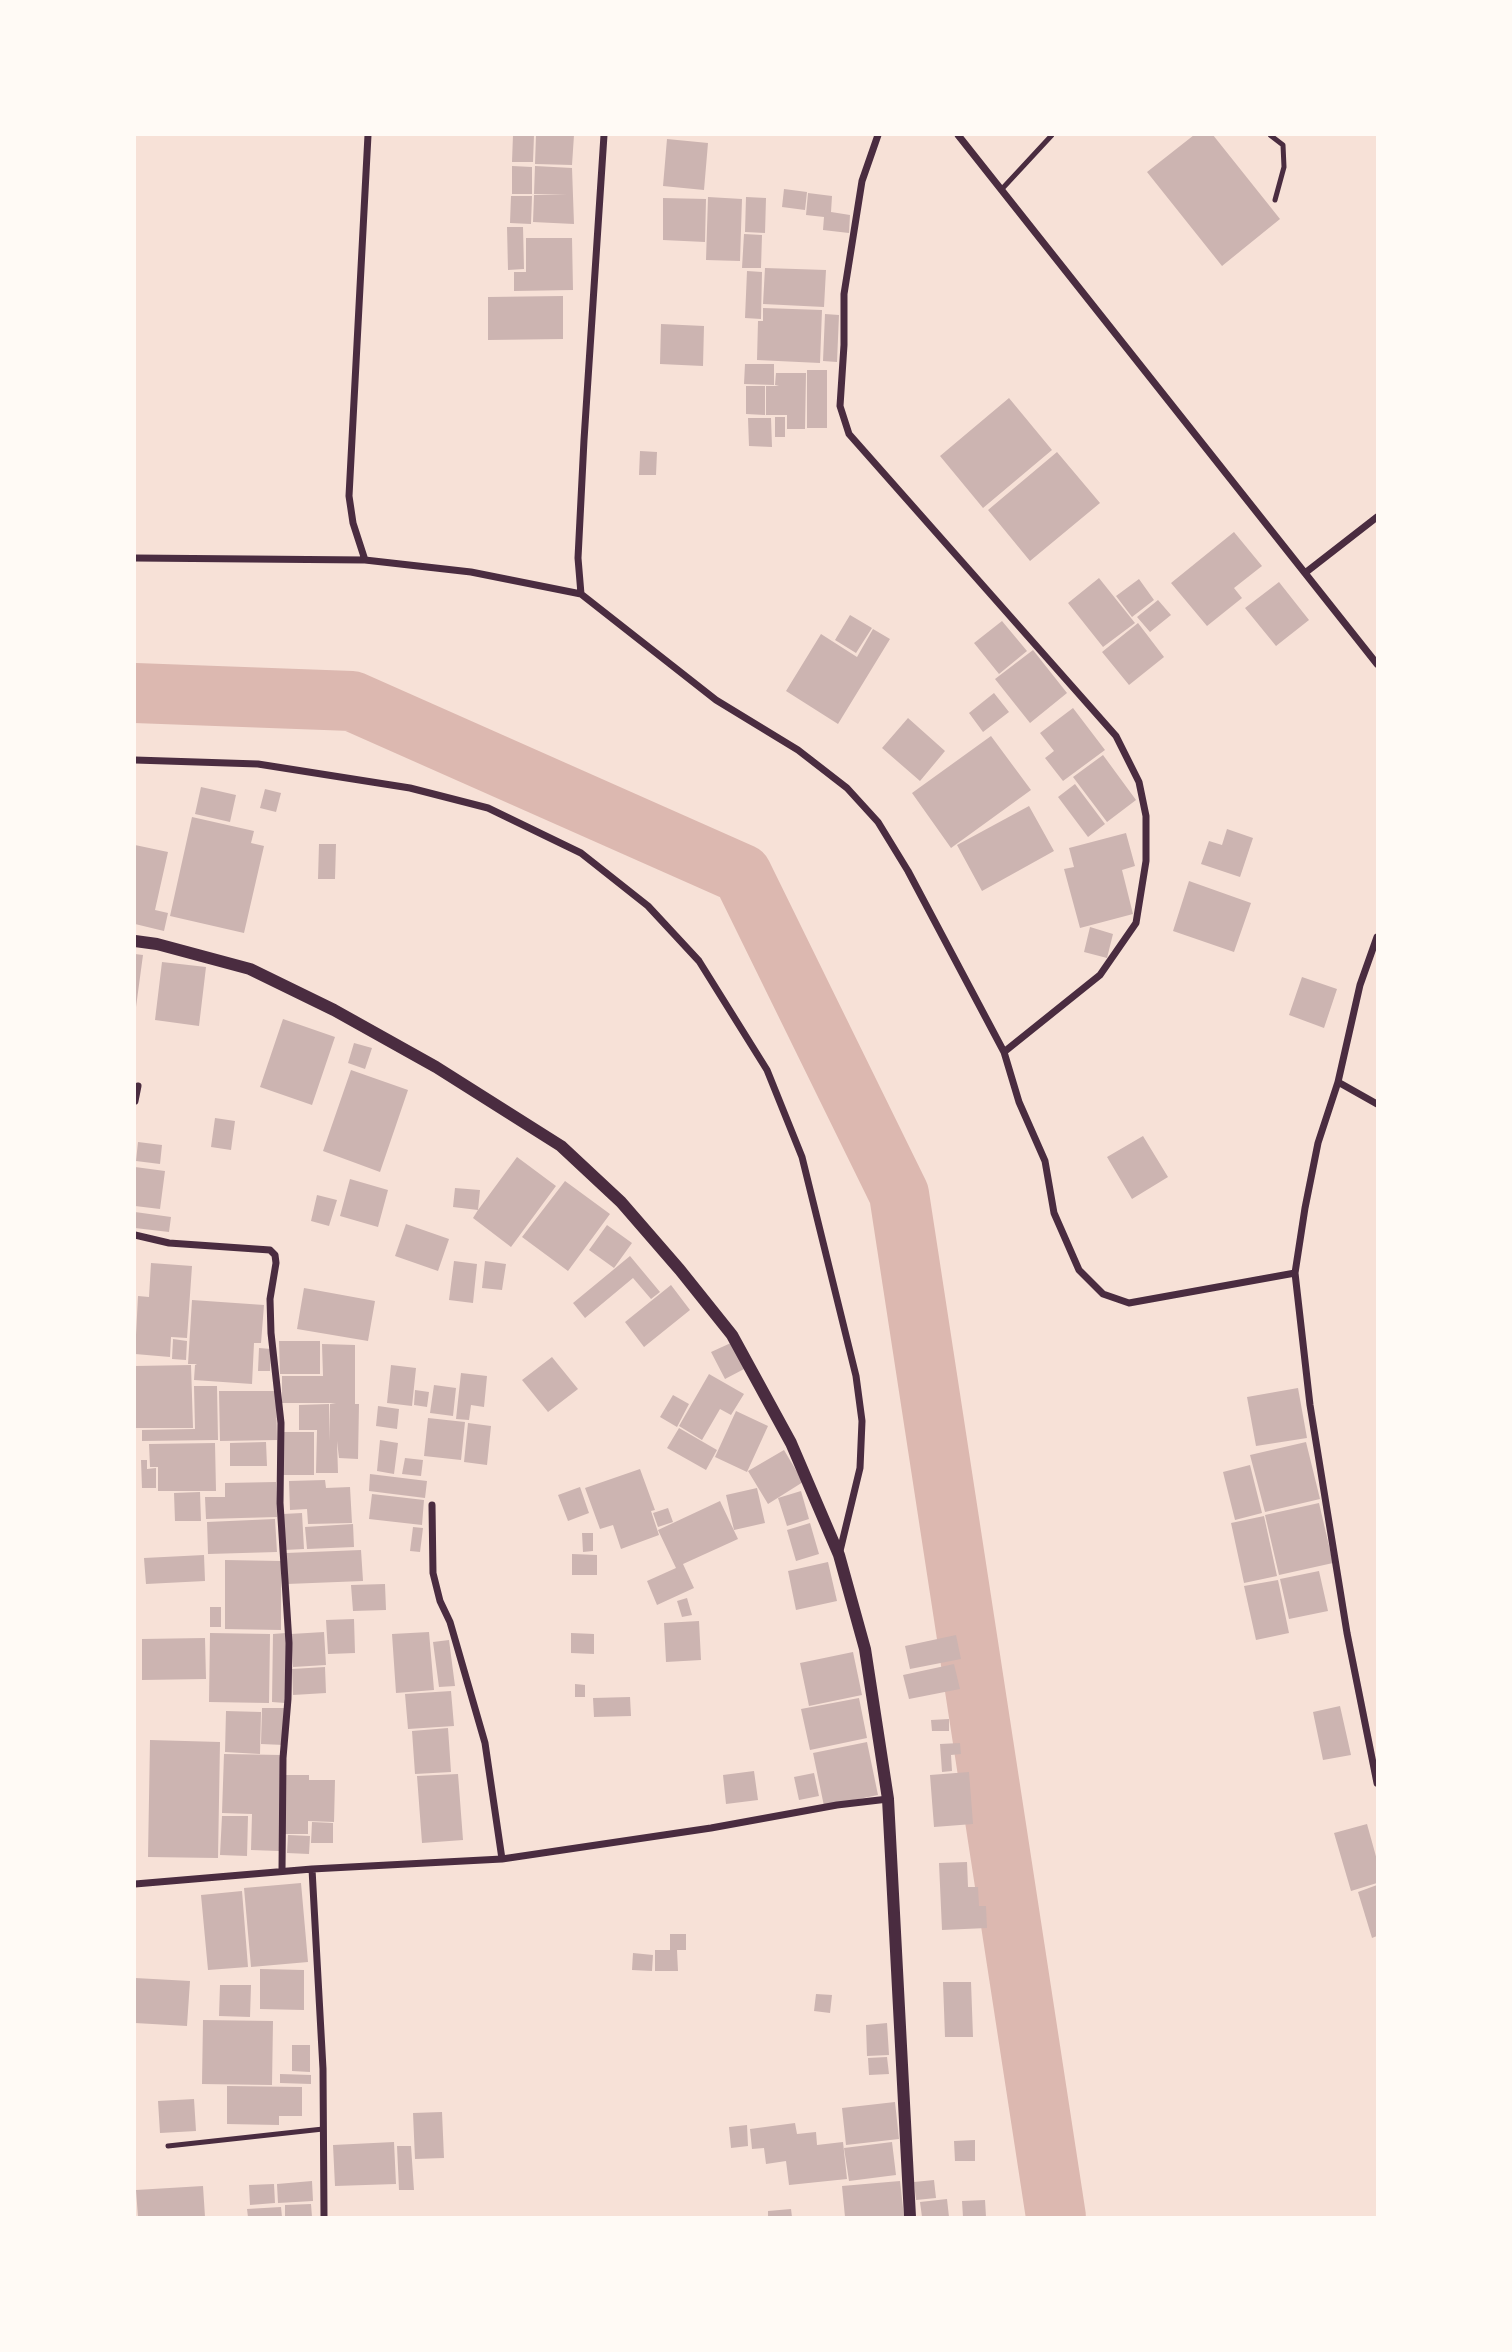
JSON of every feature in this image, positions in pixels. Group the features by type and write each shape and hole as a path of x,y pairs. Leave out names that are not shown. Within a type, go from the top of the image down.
{"street":[{"path":"365,561 353,523 349,496 368,135"},
{"path":"581,594 579,558 584,440 604,135"},
{"path":"878,135 862,181 844,294 840,407 849,434 1116,736 1139,782 1146,816 1146,861 1136,923 1100,975 1004,1052"},
{"path":"958,135 1377,664"},
{"path":"1305,573 1377,517"},
{"path":"135,558 365,561 471,572 581,594 716,700 798,750 846,788 878,822 908,871 1004,1052 1019,1102 1045,1161 1054,1213 1079,1270 1103,1294 1129,1303 1295,1273"},
{"path":"135,760 258,764 410,788 488,808 581,853 648,906 699,961 767,1070 803,1157 856,1376 862,1421 860,1468 839,1555"},
{"path":"1377,937 1360,985 1338,1082 1318,1143 1295,1273 1310,1405 1347,1633 1377,1783"},
{"path":"135,941 157,944 250,969 334,1010 436,1066 561,1146 621,1202 680,1269 732,1335 791,1443 839,1555 865,1650 888,1799 910,2217"},
{"path":"1338,1082 1377,1104"},
{"path":"135,1101 138,1086"},
{"path":"135,1235 169,1243 270,1251 275,1255 270,1311 281,1423 280,1503 289,1643 283,1758 282,1871"},
{"path":"432,1505 433,1573 485,1743 502,1859"},
{"path":"135,1884 282,1871 502,1859 888,1799"},
{"path":"312,1869 323,2069 324,2217"}],"lane":[{"path":"1001,190 1052,135"},
{"path":"1270,135 1283,145 1284,167 1275,200"},
{"path":"168,2146 323,2129"}],"building":[{"path":"513,135 534,135 533,162 512,162"},
{"path":"536,135 574,135 572,165 535,164"},
{"path":"1194,135 1213,135 1280,219 1222,266 1147,172"},
{"path":"667,139 708,143 704,190 663,186"},
{"path":"512,166 532,167 532,194 512,194"},
{"path":"535,166 572,168 574,224 533,222 534,195 567,195 534,194"},
{"path":"784,189 807,192 805,210 782,207"},
{"path":"808,193 832,196 831,212 850,215 849,233 823,230 824,217 806,215"},
{"path":"511,196 532,196 531,224 510,223"},
{"path":"708,197 742,199 740,261 706,260"},
{"path":"746,197 766,198 765,233 745,232"},
{"path":"663,198 706,199 705,242 663,240"},
{"path":"507,227 523,227 524,269 508,270"},
{"path":"744,234 762,235 761,268 742,268"},
{"path":"526,238 572,238 573,290 514,291 514,272 526,272"},
{"path":"765,268 826,270 824,307 763,304"},
{"path":"747,271 762,272 761,319 745,318"},
{"path":"563,296 563,339 488,340 488,297"},
{"path":"763,308 822,310 820,363 757,360 758,321 763,321"},
{"path":"825,314 839,315 837,362 823,361"},
{"path":"661,324 704,326 703,366 660,364"},
{"path":"745,364 774,364 774,385 744,384"},
{"path":"807,370 827,370 827,428 807,428"},
{"path":"776,373 806,373 805,429 787,429 787,415 766,415 766,386 779,386 775,385"},
{"path":"746,386 765,386 765,415 746,414"},
{"path":"1009,398 1052,450 983,508 940,456"},
{"path":"775,417 785,417 785,437 775,437"},
{"path":"748,418 771,418 772,447 749,446"},
{"path":"640,451 657,452 656,475 639,475"},
{"path":"1057,452 1100,503 1030,561 988,510"},
{"path":"1234,532 1262,566 1234,588 1242,598 1207,626 1171,583"},
{"path":"1099,578 1135,623 1103,647 1068,603"},
{"path":"1139,579 1154,600 1132,617 1116,596"},
{"path":"1279,582 1309,620 1276,646 1245,608"},
{"path":"1158,600 1171,615 1150,632 1137,617"},
{"path":"850,615 872,628 856,653 835,640"},
{"path":"1002,621 1027,651 999,674 974,643"},
{"path":"1138,623 1164,657 1129,685 1102,652"},
{"path":"873,629 890,639 838,724 786,691 821,634 857,657"},
{"path":"1033,650 1067,693 1030,723 995,679"},
{"path":"994,693 1009,712 983,732 969,713"},
{"path":"1073,708 1105,750 1063,781 1045,758 1054,751 1040,733"},
{"path":"908,718 945,751 920,781 882,748"},
{"path":"991,736 1031,790 951,848 912,793"},
{"path":"1103,755 1136,800 1107,822 1073,777"},
{"path":"1075,784 1105,824 1088,837 1058,797"},
{"path":"201,787 236,795 230,822 195,814"},
{"path":"265,789 281,793 276,812 260,808"},
{"path":"1029,806 1054,851 982,891 957,845"},
{"path":"192,817 254,831 251,843 264,846 244,933 170,916"},
{"path":"1227,829 1253,838 1240,877 1201,864 1209,841 1222,845"},
{"path":"1126,833 1135,866 1122,870 1133,914 1080,928 1064,869 1074,867 1069,848"},
{"path":"319,844 336,844 335,879 318,879"},
{"path":"135,845 168,852 155,910 168,913 164,931 135,924"},
{"path":"1189,881 1251,903 1234,952 1173,931"},
{"path":"1090,927 1113,934 1107,958 1084,952"},
{"path":"135,954 143,955 136,1007 135,1006"},
{"path":"162,962 206,967 199,1026 155,1020"},
{"path":"1302,977 1337,989 1324,1028 1289,1015"},
{"path":"283,1019 335,1037 312,1105 260,1087"},
{"path":"354,1043 372,1048 365,1069 348,1063"},
{"path":"351,1070 408,1090 380,1172 323,1151"},
{"path":"215,1118 235,1121 231,1150 211,1147"},
{"path":"1143,1136 1168,1177 1132,1199 1107,1157"},
{"path":"138,1142 162,1145 160,1164 136,1161"},
{"path":"517,1157 556,1186 511,1247 473,1218"},
{"path":"135,1167 165,1171 160,1209 135,1206"},
{"path":"350,1179 388,1190 378,1227 340,1216"},
{"path":"565,1181 610,1214 568,1271 522,1237"},
{"path":"455,1188 480,1190 478,1210 453,1207"},
{"path":"317,1195 337,1200 329,1226 311,1221"},
{"path":"135,1212 171,1217 169,1232 135,1228"},
{"path":"406,1224 449,1239 438,1271 395,1256"},
{"path":"607,1225 632,1243 614,1268 589,1250"},
{"path":"630,1256 660,1292 651,1299 633,1278 585,1318 573,1303"},
{"path":"454,1261 477,1264 473,1303 449,1300"},
{"path":"485,1261 506,1264 502,1290 482,1288"},
{"path":"151,1263 192,1266 187,1338 171,1337 170,1357 135,1354 138,1296 149,1297"},
{"path":"671,1285 690,1310 644,1347 625,1322"},
{"path":"304,1288 375,1301 368,1341 297,1329"},
{"path":"192,1300 264,1305 261,1343 254,1343 252,1384 194,1380 197,1364 188,1364"},
{"path":"173,1339 187,1341 186,1360 172,1359"},
{"path":"279,1341 320,1341 320,1374 280,1374"},
{"path":"733,1342 746,1368 725,1379 711,1352"},
{"path":"322,1344 355,1345 355,1404 359,1404 358,1459 339,1458 337,1441 338,1473 316,1473 317,1430 299,1430 299,1405 329,1404 330,1441 330,1404 336,1403 282,1403 282,1376 323,1376"},
{"path":"259,1348 271,1349 270,1371 258,1371"},
{"path":"552,1357 578,1389 548,1412 522,1380"},
{"path":"191,1365 193,1428 135,1428 135,1366"},
{"path":"391,1365 416,1368 412,1406 387,1403"},
{"path":"461,1373 487,1376 484,1407 471,1405 469,1420 456,1419"},
{"path":"709,1374 744,1394 731,1415 720,1409 702,1440 679,1426"},
{"path":"434,1385 456,1388 453,1416 430,1413"},
{"path":"194,1386 217,1386 218,1440 142,1441 142,1430 195,1429"},
{"path":"1298,1388 1307,1438 1256,1446 1247,1397"},
{"path":"415,1390 429,1392 427,1407 414,1405"},
{"path":"219,1391 276,1391 277,1440 220,1441"},
{"path":"673,1395 689,1404 677,1427 660,1417"},
{"path":"378,1406 399,1409 397,1429 376,1426"},
{"path":"736,1411 768,1426 747,1472 715,1457"},
{"path":"428,1418 465,1422 461,1460 424,1456"},
{"path":"468,1423 491,1426 487,1465 464,1462"},
{"path":"679,1428 717,1450 706,1470 667,1448"},
{"path":"282,1432 314,1432 314,1475 283,1475"},
{"path":"380,1440 398,1443 394,1474 377,1471"},
{"path":"266,1442 267,1466 230,1466 230,1443"},
{"path":"1306,1442 1320,1499 1265,1512 1250,1455"},
{"path":"215,1443 216,1491 158,1491 158,1467 150,1467 149,1444"},
{"path":"784,1450 803,1482 768,1504 748,1471"},
{"path":"405,1458 423,1460 421,1476 402,1474"},
{"path":"141,1460 147,1460 147,1469 156,1468 156,1488 142,1488"},
{"path":"1250,1465 1262,1513 1235,1520 1223,1472"},
{"path":"640,1469 655,1510 651,1511 659,1535 621,1549 613,1525 600,1529 585,1488"},
{"path":"370,1474 427,1481 425,1498 369,1491"},
{"path":"325,1480 326,1488 350,1487 352,1523 308,1524 307,1509 290,1510 289,1481"},
{"path":"276,1482 277,1517 206,1519 205,1497 225,1497 225,1483"},
{"path":"580,1487 589,1513 568,1521 558,1495"},
{"path":"757,1488 765,1523 734,1530 726,1495"},
{"path":"801,1491 809,1519 787,1526 778,1498"},
{"path":"200,1492 201,1521 175,1521 174,1493"},
{"path":"372,1494 424,1500 422,1525 369,1519"},
{"path":"720,1501 738,1539 683,1564 694,1588 657,1605 647,1581 676,1568 658,1530"},
{"path":"1319,1503 1333,1563 1279,1575 1265,1515"},
{"path":"668,1508 673,1522 658,1527 653,1513"},
{"path":"302,1513 304,1549 284,1550 283,1514"},
{"path":"1264,1516 1277,1576 1244,1583 1231,1523"},
{"path":"275,1519 277,1552 208,1554 207,1522"},
{"path":"810,1523 819,1554 796,1561 787,1530"},
{"path":"353,1524 354,1547 307,1549 305,1527"},
{"path":"413,1527 423,1528 420,1552 410,1551"},
{"path":"582,1533 593,1533 593,1551 583,1552"},
{"path":"361,1550 363,1581 287,1584 286,1553"},
{"path":"572,1554 597,1555 597,1575 572,1575"},
{"path":"204,1555 205,1581 146,1584 144,1558"},
{"path":"225,1560 281,1561 281,1630 225,1629"},
{"path":"828,1562 837,1601 796,1610 788,1571"},
{"path":"1319,1571 1328,1611 1289,1619 1280,1579"},
{"path":"1278,1580 1289,1633 1256,1640 1244,1586"},
{"path":"385,1584 386,1610 353,1611 351,1585"},
{"path":"687,1598 692,1615 682,1617 677,1601"},
{"path":"210,1607 221,1607 221,1627 210,1627"},
{"path":"354,1619 355,1653 328,1654 326,1620"},
{"path":"699,1621 701,1660 666,1662 664,1623"},
{"path":"324,1632 326,1665 293,1667 291,1634"},
{"path":"429,1632 434,1690 396,1693 392,1634"},
{"path":"210,1633 270,1634 269,1703 209,1702"},
{"path":"286,1633 285,1703 272,1702 273,1634"},
{"path":"571,1633 594,1634 594,1654 571,1653"},
{"path":"956,1635 961,1659 910,1669 905,1646"},
{"path":"205,1638 206,1679 142,1680 142,1639"},
{"path":"449,1640 455,1686 439,1687 433,1642"},
{"path":"853,1652 862,1695 809,1706 800,1663"},
{"path":"954,1664 960,1689 909,1699 903,1675"},
{"path":"325,1667 326,1693 293,1695 292,1669"},
{"path":"575,1684 585,1685 585,1697 575,1697"},
{"path":"451,1691 454,1726 408,1729 405,1694"},
{"path":"630,1697 631,1716 594,1717 593,1698"},
{"path":"859,1698 867,1738 810,1750 801,1709"},
{"path":"1340,1706 1351,1755 1323,1760 1313,1712"},
{"path":"262,1708 284,1708 284,1745 261,1744"},
{"path":"226,1711 261,1712 260,1754 225,1752"},
{"path":"949,1719 949,1731 932,1731 931,1720"},
{"path":"448,1728 451,1772 415,1774 412,1731"},
{"path":"150,1740 220,1742 218,1858 148,1857"},
{"path":"867,1742 878,1795 824,1806 813,1753"},
{"path":"960,1743 961,1754 951,1755 952,1771 942,1772 940,1744"},
{"path":"224,1754 281,1755 279,1851 251,1850 252,1814 222,1813"},
{"path":"754,1771 758,1800 726,1804 723,1775"},
{"path":"969,1772 973,1824 934,1827 930,1775"},
{"path":"814,1773 819,1796 799,1800 794,1777"},
{"path":"458,1774 463,1840 422,1843 417,1776"},
{"path":"285,1775 309,1775 309,1780 335,1780 334,1822 308,1821 308,1834 284,1834"},
{"path":"222,1816 248,1816 247,1856 220,1855"},
{"path":"312,1822 333,1823 333,1843 311,1843"},
{"path":"1367,1824 1377,1860 1377,1883 1351,1891 1334,1833"},
{"path":"288,1835 310,1836 309,1854 287,1853"},
{"path":"967,1862 968,1887 978,1887 979,1906 986,1906 987,1928 942,1930 939,1863"},
{"path":"301,1883 308,1962 251,1967 244,1888"},
{"path":"1377,1885 1377,1936 1372,1938 1358,1892"},
{"path":"242,1891 248,1967 208,1970 201,1895"},
{"path":"670,1934 686,1934 686,1950 677,1950 678,1971 655,1971 655,1950 670,1950"},
{"path":"633,1953 653,1955 652,1971 632,1970"},
{"path":"260,1969 304,1970 304,2010 260,2009"},
{"path":"135,1978 190,1981 187,2026 135,2023"},
{"path":"943,1982 971,1982 973,2037 945,2037"},
{"path":"220,1985 251,1985 250,2017 219,2016"},
{"path":"816,1994 832,1995 830,2013 814,2011"},
{"path":"203,2020 273,2021 272,2085 202,2084"},
{"path":"887,2023 889,2055 867,2056 866,2025"},
{"path":"292,2045 310,2045 310,2072 292,2071"},
{"path":"887,2057 889,2074 869,2075 868,2058"},
{"path":"280,2074 311,2075 311,2084 280,2083"},
{"path":"227,2086 302,2087 302,2116 279,2116 279,2125 227,2124"},
{"path":"194,2099 196,2131 160,2133 158,2101"},
{"path":"895,2102 899,2139 846,2145 842,2108"},
{"path":"442,2112 444,2158 415,2159 413,2113"},
{"path":"795,2123 797,2134 816,2132 817,2145 843,2142 847,2179 789,2185 786,2161 766,2164 764,2148 752,2149 750,2129"},
{"path":"747,2125 748,2146 731,2148 729,2127"},
{"path":"975,2140 975,2161 955,2161 954,2141"},
{"path":"394,2142 396,2184 335,2186 333,2145"},
{"path":"892,2142 896,2175 849,2181 844,2148"},
{"path":"397,2146 411,2146 414,2190 399,2190"},
{"path":"934,2180 936,2198 916,2200 914,2182"},
{"path":"312,2181 313,2201 278,2203 277,2184"},
{"path":"900,2181 904,2217 845,2217 842,2186"},
{"path":"274,2184 275,2203 250,2205 249,2185"},
{"path":"203,2186 205,2217 138,2217 136,2190"},
{"path":"947,2199 949,2217 922,2217 920,2202"},
{"path":"985,2200 986,2217 963,2217 962,2201"},
{"path":"311,2204 312,2217 285,2217 285,2205"},
{"path":"281,2207 282,2217 248,2217 247,2209"},
{"path":"791,2209 792,2217 768,2217 768,2211"}],"waterway":[{"path":"135,693 352,701 742,874 899,1194 1056,2217"}]}
